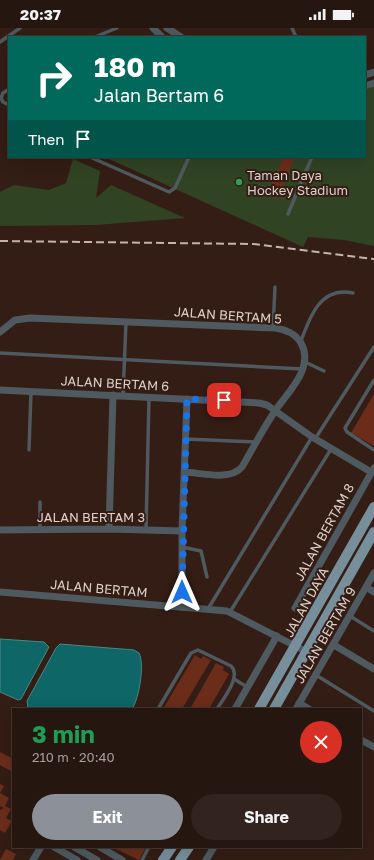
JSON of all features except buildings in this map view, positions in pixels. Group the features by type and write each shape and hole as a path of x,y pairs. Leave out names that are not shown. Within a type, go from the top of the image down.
{"main road":[{"name":"JALAN DAYA","path":"260,708 374,507"},
{"name":"JALAN DAYA","path":"275,708 374,532"},
{"path":"163,860 171,848"},
{"path":"183,859 188,848"}],"street":[{"path":"153,28 161,36"},
{"path":"167,28 179,36"},
{"name":"JALAN BERTAM 5","path":"0,332 10,322 22,318 273,328 286,330 300,342"},
{"path":"185,472 234,474 242,467 275,410 288,395 304,366 303,347 300,342"},
{"name":"JALAN BERTAM 6","path":"0,390 31,390 149,398 250,401 267,405 314,438 373,470"},
{"path":"109,529 113,395"},
{"path":"182,607 182,530 187,399"},
{"name":"JALAN BERTAM 8","path":"295,608 373,470"},
{"name":"JALAN BERTAM 3","path":"0,530 182,530"},
{"name":"JALAN BERTAM 9","path":"298,706 374,573"},
{"path":"366,587 374,592"},
{"name":"JALAN BERTAM","path":"0,592 230,612 307,652"},
{"path":"236,708 277,636"},
{"path":"334,645 374,669"},
{"path":"362,741 374,747"},
{"path":"34,860 40,848"},
{"path":"56,848 77,860"},
{"path":"76,848 97,860"},
{"path":"102,848 122,860"},
{"path":"206,860 213,848"}],"lane":[{"path":"9,36 20,28"},
{"path":"97,36 117,28"},
{"path":"8,90 3,93 0,98 8,104"},
{"path":"92,158 169,192 175,188 189,158"},
{"path":"288,214 312,158"},
{"path":"273,328 275,288"},
{"path":"300,342 312,314 322,300 334,293 342,291 353,293"},
{"path":"123,396 126,322"},
{"path":"208,609 314,438 374,347"},
{"path":"0,353 124,360 304,366 324,372"},
{"path":"374,380 345,428 347,432 374,450"},
{"path":"29,450 31,390"},
{"path":"146,530 149,398"},
{"path":"185,438 256,442"},
{"path":"230,612 332,449"},
{"path":"40,502 40,529"},
{"path":"182,547 201,551 207,577"},
{"path":"350,616 374,631"},
{"path":"159,708 191,653 195,650 200,650 232,667 234,679 218,708"},
{"path":"316,675 374,711"},
{"path":"234,679 248,687"},
{"path":"142,860 148,848"}],"green space":[{"name":"Taman Daya Hockey Stadium","path":"374,86 374,246 344,240 308,237 303,247 107,158 366,158 366,90"},
{"path":"73,159 100,171 96,198 111,185 185,218 96,225 0,226 0,192 14,185 49,190 66,183"}],"water":[{"path":"0,639 44,642 49,647 21,699 18,700 0,692"},
{"path":"60,644 134,650 139,653 141,658 141,673 139,690 133,708 28,708 27,701 56,648"}],"railway":[{"path":"0,241 254,244 374,259"}],"place":[{"name":"Taman Daya Hockey Stadium","path":"239,182"}],"route":[{"path":"182,592 182,530 187,399 224,400"}]}
